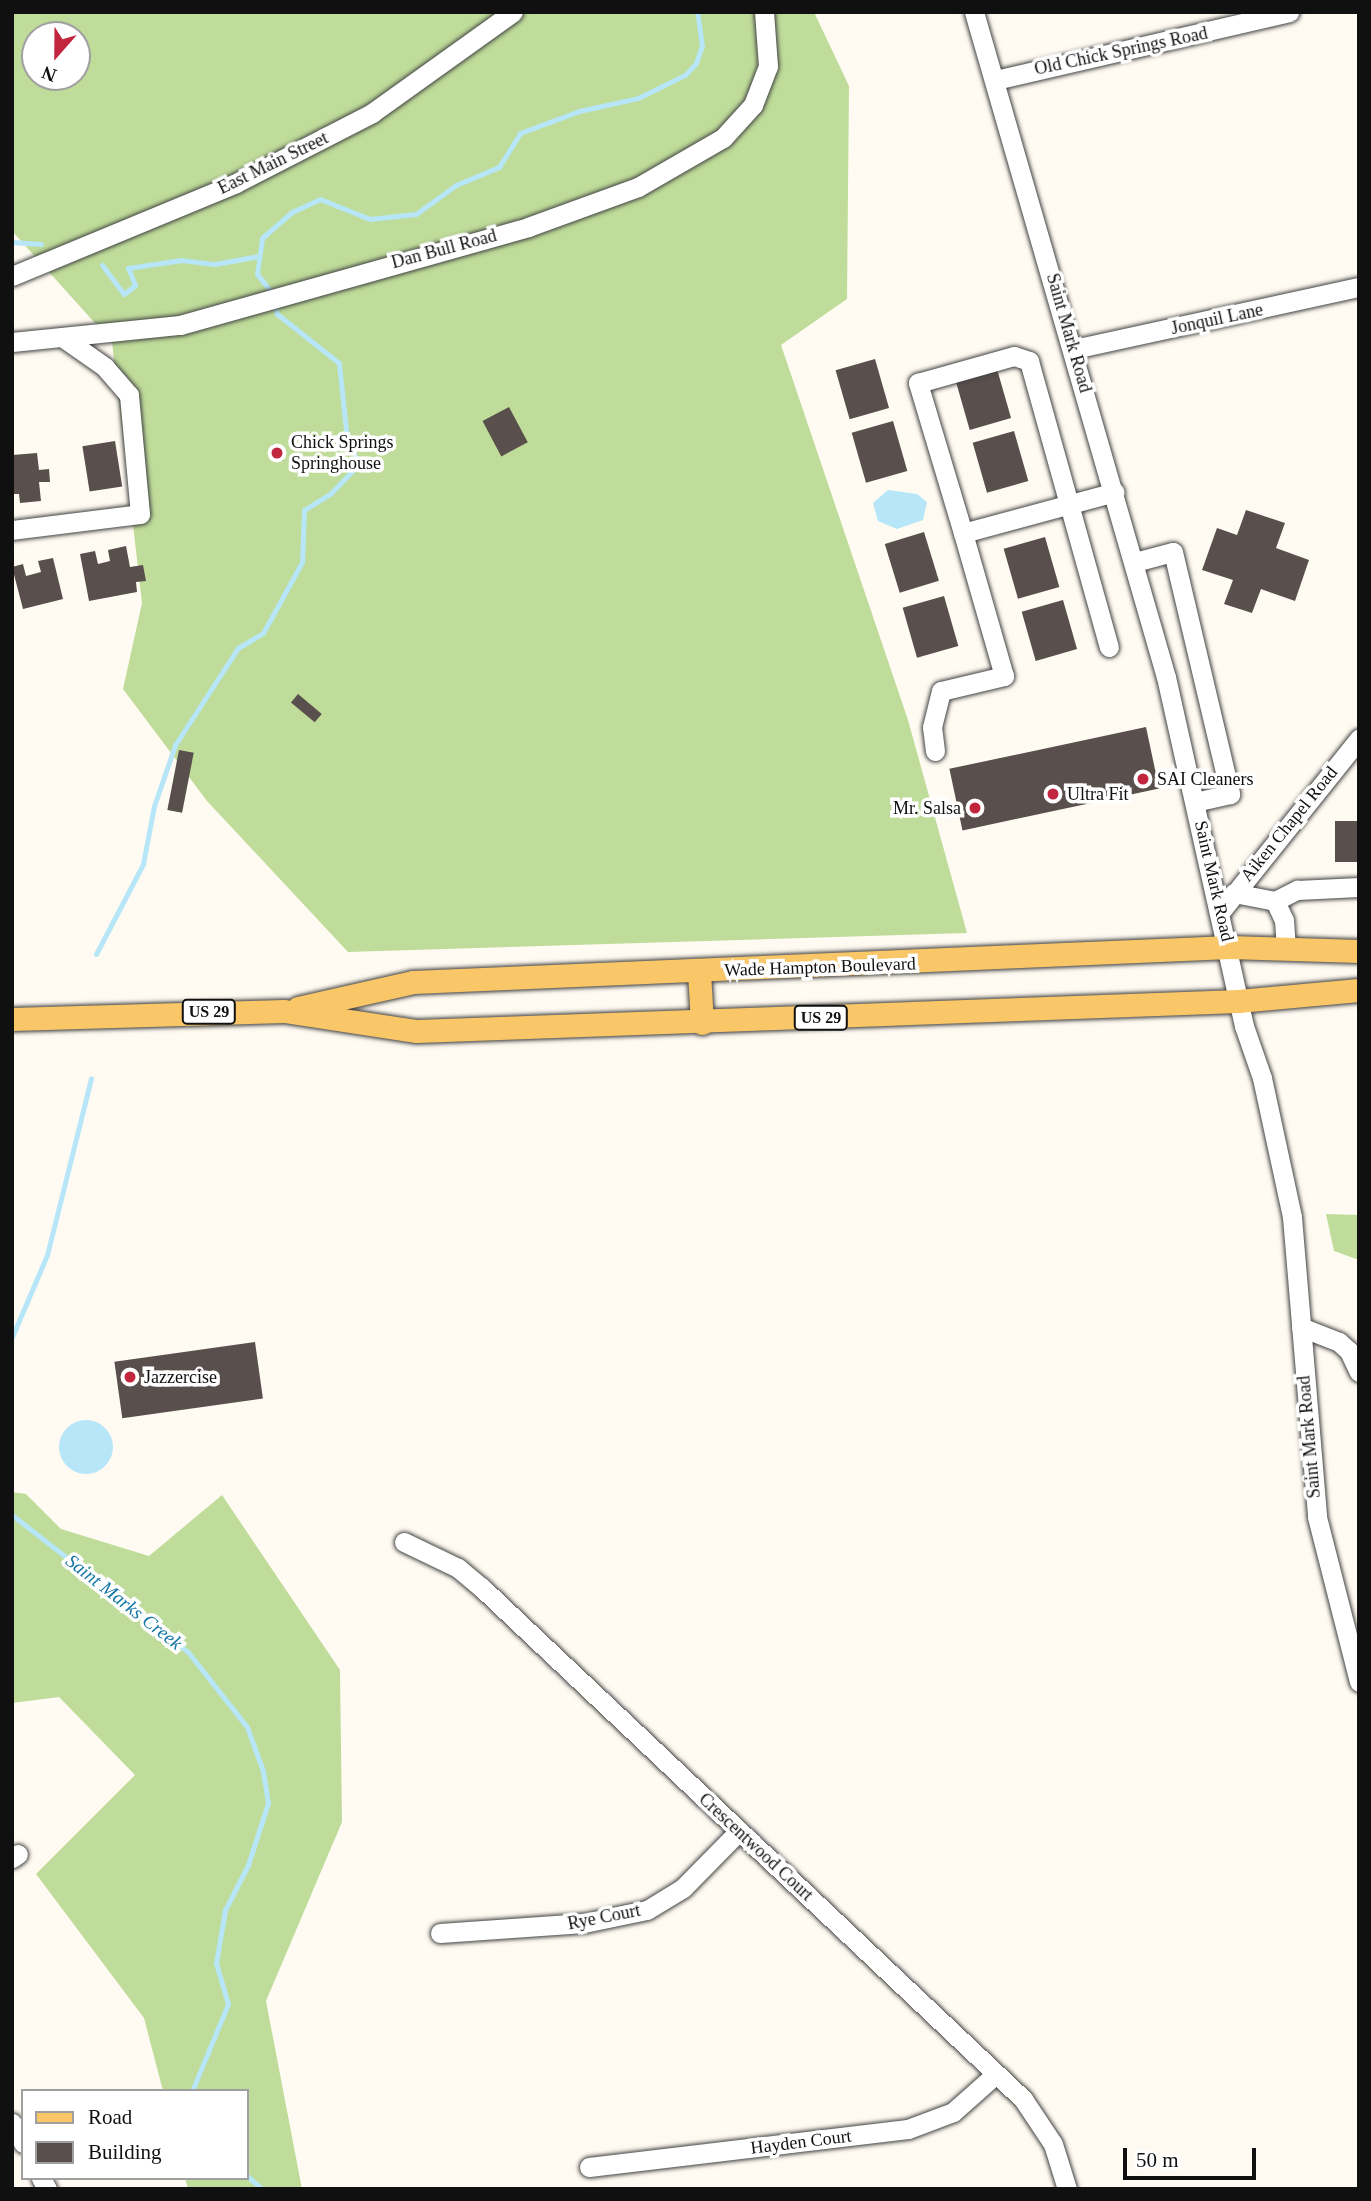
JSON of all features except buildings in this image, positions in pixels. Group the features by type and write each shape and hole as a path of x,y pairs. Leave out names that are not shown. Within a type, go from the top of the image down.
{"main road":[{"name":"Wade Hampton Boulevard","path":"284,1011 413,982 699,972 1229,947 1359,951"},
{"path":"699,972 702,1023"},
{"name":"Wade Hampton Boulevard","path":"12,1018 284,1011 417,1031 702,1023 1238,1001 1359,990"}],"street":[{"name":"East Main Street","path":"12,276 236,183 372,113 513,12"},
{"name":"Dan Bull Road","path":"12,342 162,328 594,205 697,155 733,129 760,92 769,44 764,12"},
{"name":"Saint Mark Road","path":"974,12 1135,562 1221,911 1238,1001 1262,1078 1292,1217 1317,1517 1342,1629 1359,1682"},
{"name":"Old Chick Springs Road","path":"995,80 1289,12"},
{"name":"Jonquil Lane","path":"1074,349 1359,287"},
{"path":"12,530 140,514 129,395 105,367 65,339"},
{"path":"935,751 932,727 941,691 1004,676 918,383 1014,356 1029,361 1109,647"},
{"path":"963,533 1115,492"},
{"path":"1135,562 1173,552 1230,793 1195,802"},
{"name":"Aiken Chapel Road","path":"1221,911 1359,739"},
{"path":"1234,893 1275,901 1297,890 1359,887"},
{"path":"1275,901 1284,920 1286,949"},
{"path":"1301,1327 1339,1342 1349,1351 1359,1372"},
{"name":"Crescentwood Court","path":"404,1542 450,1564 481,1587 996,2074 1039,2119 1053,2144 1067,2189"},
{"path":"1342,1629 1359,1618"},
{"name":"Rye Court","path":"440,1933 584,1923 647,1910 683,1888 739,1831"},
{"name":"Hayden Court","path":"589,2167 908,2129 953,2112 996,2074"},
{"path":"12,2123 21,2139"}],"green space":[{"path":"12,12 814,12 849,86 847,299 781,345 908,720 967,933 348,952 207,801 123,689 142,603 112,342 12,231"},
{"path":"1326,1214 1359,1215 1359,1260 1334,1251"},
{"path":"12,1492 26,1494 61,1529 149,1556 222,1495 340,1670 342,1822 266,2001 302,2189 188,2189 186,2180 248,2180 248,2089 162,2089 144,2018 36,1874 135,1775 59,1697 12,1703"}],"water":[{"path":"888,490 917,494 927,502 923,520 897,529 878,521 873,503"},
{"path":"91,1420 101,1424 109,1432 113,1447 109,1462 101,1470 81,1474 71,1470 63,1462 59,1442 63,1432 71,1424"}],"waterway":[{"name":"Saint Marks Creek","path":"272,293 257,274 262,238 292,212 320,199 370,219 416,214 456,185 499,167 520,133 579,111 638,98 685,75 696,63 702,46 697,12"},
{"path":"12,242 41,244"},
{"path":"102,265 124,294 135,285 128,268 181,260 215,264 259,256"},
{"name":"Saint Marks Creek","path":"96,954 143,864 154,806 175,745 238,648 263,633 302,562 304,510 331,493 358,465 346,430 339,363 277,314 274,303"},
{"name":"Saint Marks Creek","path":"12,1337 47,1255 91,1078"},
{"name":"Saint Marks Creek","path":"12,1515 188,1652 247,1727 263,1771 268,1803 248,1865 225,1910 216,1963 228,2004 193,2089"},
{"name":"Saint Marks Creek","path":"248,2177 262,2189"}],"place":[{"name":"Chick Springs Springhouse","path":"277,453"},
{"name":"SAI Cleaners","path":"1143,779"},
{"name":"Ultra Fit","path":"1053,794"},
{"name":"Mr. Salsa","path":"975,808"},
{"name":"Jazzercise","path":"130,1377"}]}
